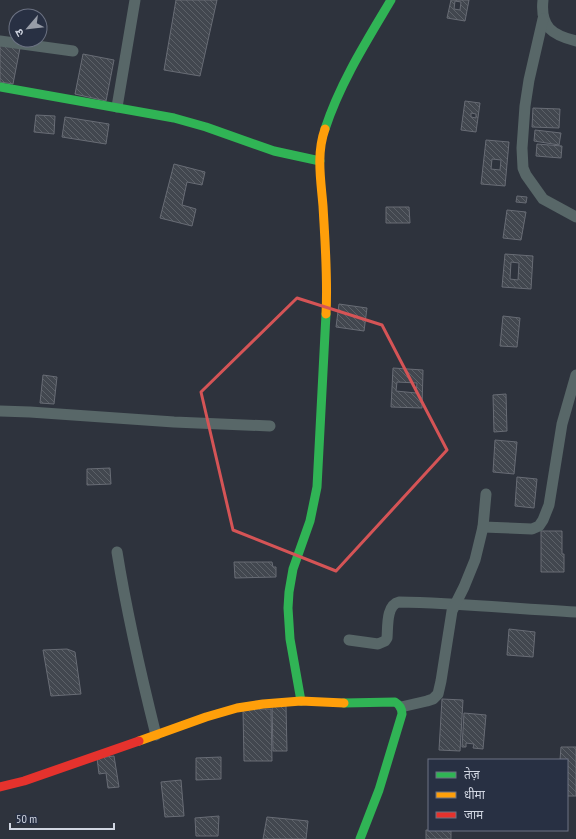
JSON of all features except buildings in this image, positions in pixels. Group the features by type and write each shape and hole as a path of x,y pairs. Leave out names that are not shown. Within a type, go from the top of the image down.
{"street":[{"path":"116,107 135,0"},
{"path":"301,701 289,637 288,607 291,578 316,498 319,471 327,295 320,161 321,140 330,112 340,89 357,56 391,0"},
{"path":"543,0 543,19 525,106 522,148 523,168 542,199 576,217"},
{"path":"543,19 549,28 557,34 576,41"},
{"path":"0,41 73,51"},
{"path":"0,87 174,118 206,127 274,151 320,161"},
{"path":"483,527 532,529 539,526 543,520 549,505 562,424 576,375"},
{"path":"0,411 174,422 270,426"},
{"path":"401,707 427,701 438,694 451,616 455,603 464,587 475,560 483,527 486,494"},
{"path":"117,552 138,662 156,736"},
{"path":"349,640 378,644 385,642 387,638 391,607 395,602 455,603 576,612"},
{"path":"0,787 24,781 156,736 206,717 237,708 301,701 336,703 395,702 401,707 402,714 384,773 360,839"}],"highlighted area":[{"path":"297,298 382,325 447,450 336,571 233,530 201,392"}],"traffic: fast":[{"path":"325,129 346,79 391,0"},
{"path":"0,87 174,118 206,127 274,151 320,161"},
{"path":"301,701 290,639 288,608 289,592 293,569 310,521 317,487 326,314"},
{"path":"344,703 395,702 398,704 402,712 379,790 360,839"}],"traffic: slow":[{"path":"325,129 322,138 320,168 326,260 326,314"},
{"path":"139,741 206,717 237,708 301,701 344,703"}],"traffic: jam":[{"path":"0,787 24,781 139,741"}]}
